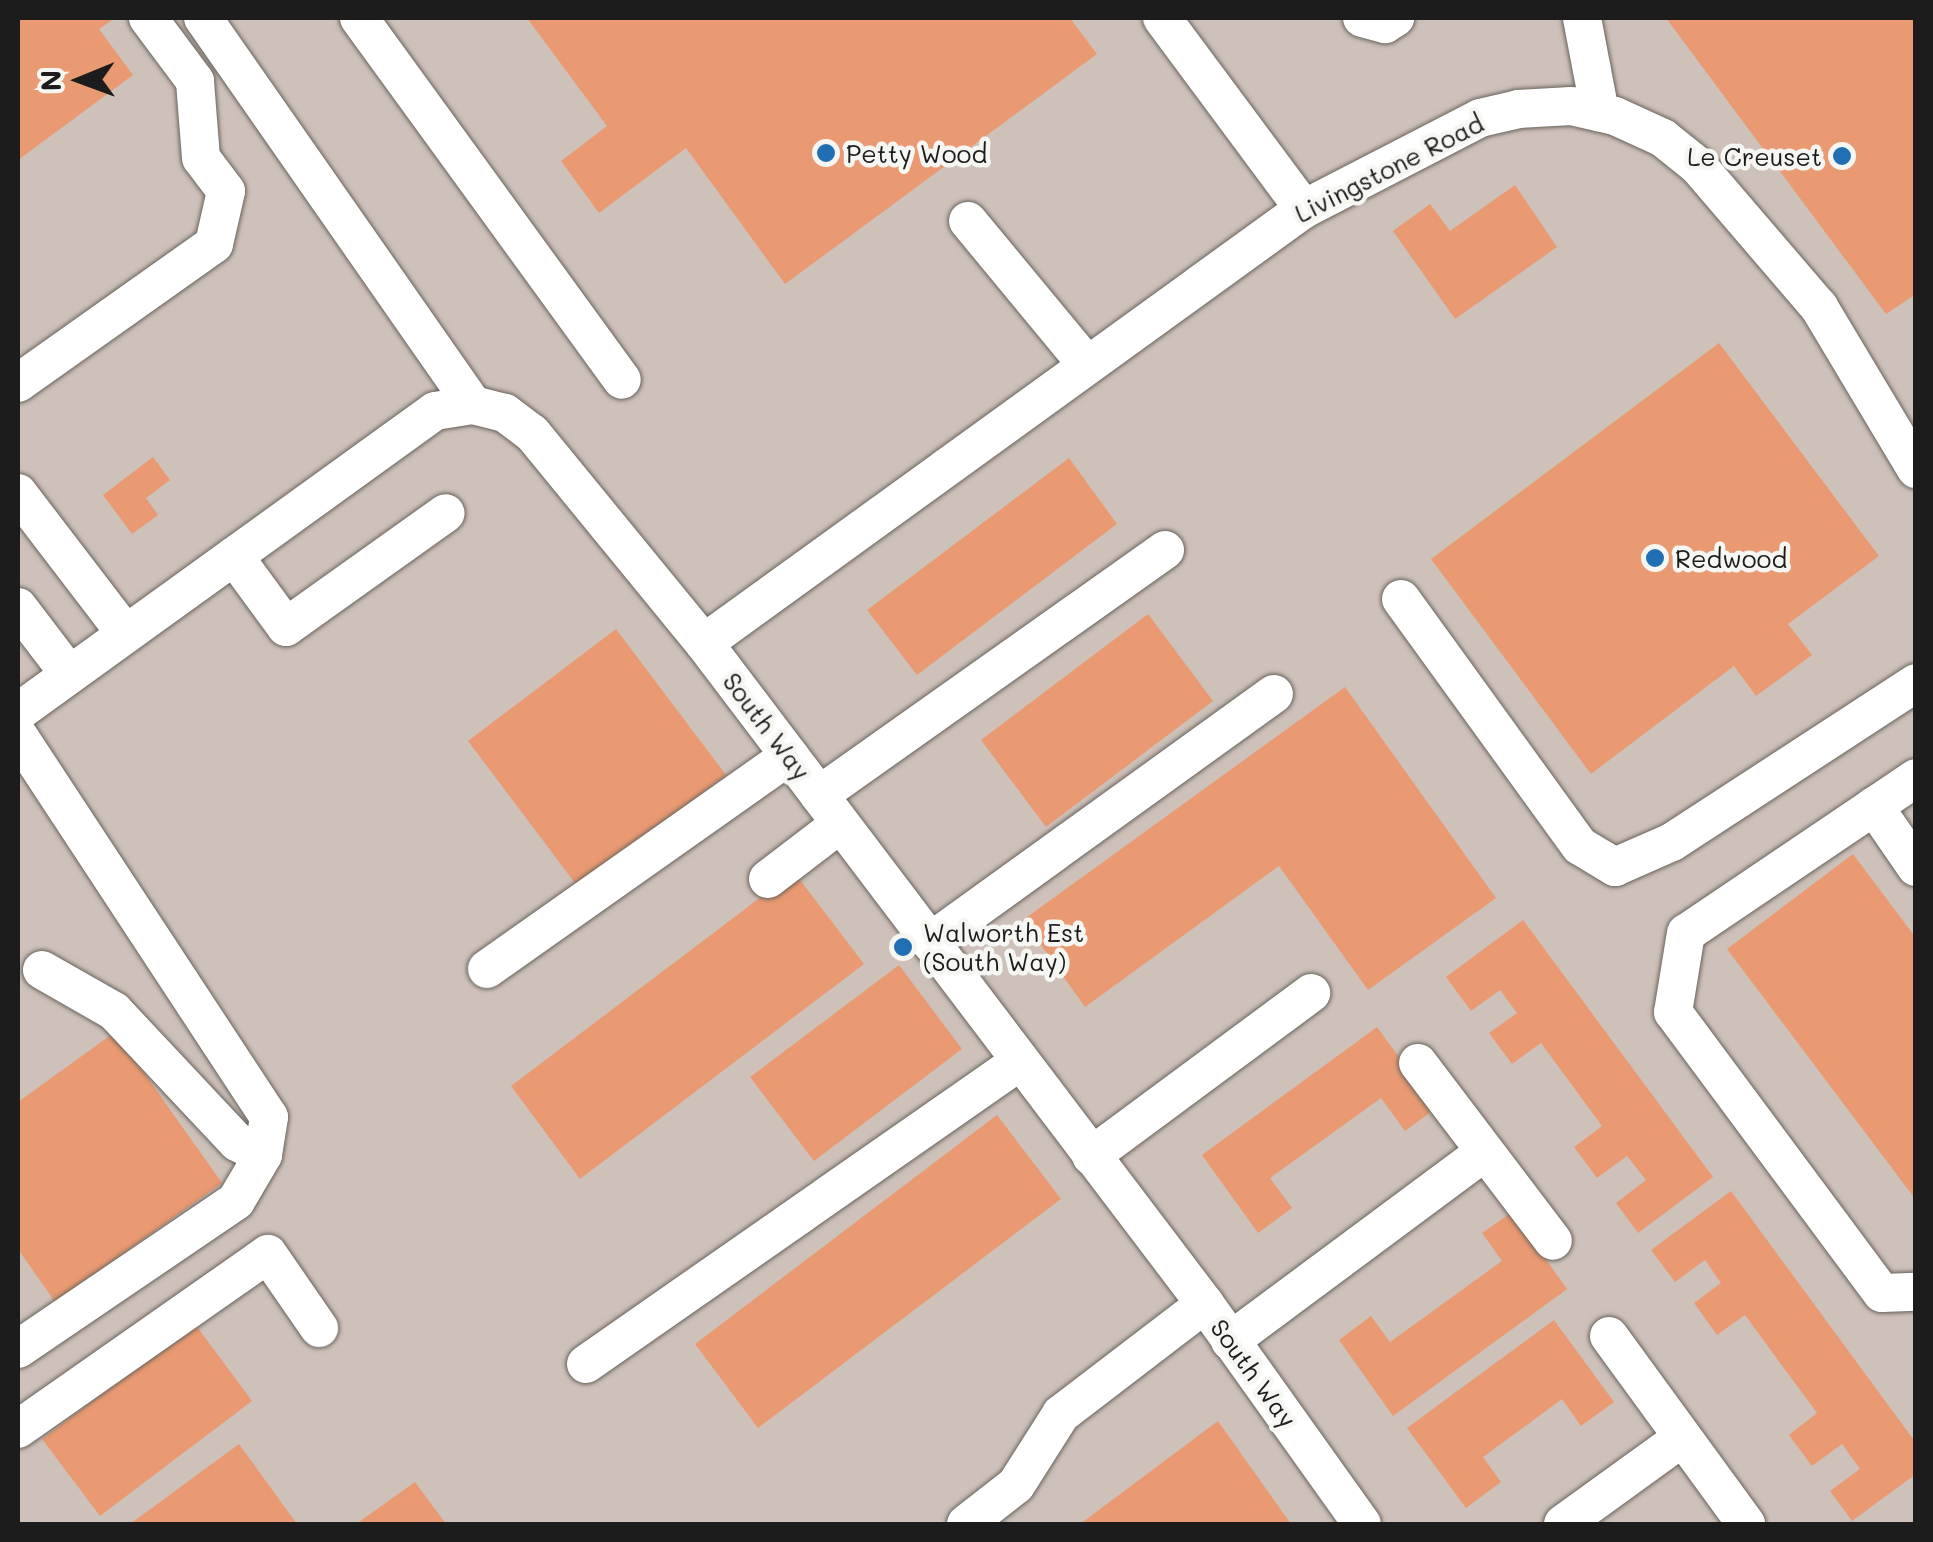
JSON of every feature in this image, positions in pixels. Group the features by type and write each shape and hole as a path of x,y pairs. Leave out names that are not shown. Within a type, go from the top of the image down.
{"street":[{"path":"18,384 214,244 226,191 201,158 194,81 148,18"},
{"path":"18,712 434,411 473,404 203,18"},
{"path":"359,18 622,380"},
{"path":"1162,18 1304,208"},
{"path":"1362,18 1385,24 1395,18"},
{"path":"1582,18 1600,112"},
{"name":"Livingstone Road","path":"704,643 1304,208 1480,118 1571,106 1600,112 1662,138 1735,205 1819,307 1916,469"},
{"path":"968,220 1087,365"},
{"name":"South Way","path":"473,404 505,414 532,433 704,643 1205,1304 1362,1524"},
{"path":"18,493 125,634"},
{"path":"234,556 286,627 446,513"},
{"path":"768,879 830,810 1165,550"},
{"path":"1401,599 1580,846 1615,867 1672,842 1916,683"},
{"path":"18,606 69,674"},
{"path":"930,942 1274,694"},
{"path":"18,735 270,1117 263,1155 236,1200 18,1349"},
{"path":"487,969 789,756"},
{"path":"1916,778 1686,933 1673,1012 1882,1294 1916,1292"},
{"path":"1874,806 1916,868"},
{"path":"42,970 114,1010 236,1142 263,1155"},
{"path":"1091,1156 1311,993"},
{"path":"586,1364 1019,1062"},
{"path":"1418,1063 1553,1242"},
{"path":"1230,1340 1483,1152"},
{"path":"18,1429 268,1254 319,1328"},
{"path":"966,1524 1016,1485 1061,1414 1205,1304"},
{"path":"1609,1336 1746,1524"},
{"path":"1563,1524 1682,1438"}],"shaded area":[{"path":"18,18 1915,18 1915,1524 18,1524"}],"building":[{"path":"18,18 115,18 99,29 133,75 18,160"},
{"name":"Petty Wood","path":"527,18 1070,18 1097,54 785,284 686,148 599,213 561,161 607,126"},
{"name":"Le Creuset","path":"1666,18 1916,18 1916,294 1886,314"},
{"path":"1515,185 1557,247 1455,319 1393,231 1430,204 1450,231"},
{"name":"Redwood","path":"1719,343 1879,556 1788,624 1812,655 1756,696 1734,666 1591,774 1431,559"},
{"path":"153,457 170,480 146,498 158,515 132,534 103,495"},
{"path":"1069,458 1117,524 917,675 867,610"},
{"path":"1148,614 1213,701 1046,827 981,740"},
{"path":"616,629 726,775 578,887 468,741"},
{"path":"1345,687 1496,898 1368,990 1279,866 1085,1007 1023,920"},
{"path":"1853,854 1916,938 1916,1200 1727,949"},
{"path":"794,872 864,964 580,1179 511,1086"},
{"path":"1523,920 1713,1177 1638,1233 1616,1203 1646,1180 1627,1156 1597,1178 1574,1147 1602,1126 1541,1043 1512,1064 1489,1033 1517,1013 1500,990 1471,1011 1446,977"},
{"path":"899,965 962,1049 814,1161 750,1077"},
{"path":"1377,1027 1436,1108 1405,1131 1381,1098 1270,1178 1292,1208 1258,1233 1202,1155"},
{"path":"115,1032 222,1183 55,1302 18,1249 18,1102"},
{"path":"997,1115 1061,1199 758,1428 695,1344"},
{"path":"1731,1191 1916,1443 1916,1474 1852,1521 1830,1491 1860,1469 1842,1444 1812,1466 1789,1435 1817,1413 1745,1315 1717,1335 1694,1303 1721,1283 1705,1260 1675,1282 1651,1250"},
{"path":"1512,1212 1567,1289 1393,1416 1339,1340 1371,1316 1390,1342 1502,1261 1482,1233"},
{"path":"1554,1320 1614,1402 1581,1426 1562,1399 1483,1457 1501,1482 1466,1508 1407,1428"},
{"path":"195,1324 252,1401 100,1516 42,1439"},
{"path":"1218,1421 1291,1524 1080,1524"},
{"path":"239,1444 297,1524 130,1524"},
{"path":"415,1482 446,1524 356,1524"}],"place":[{"name":"Petty Wood","path":"826,153"},
{"name":"Le Creuset","path":"1842,156"},
{"name":"Redwood","path":"1655,558"},
{"name":"Walworth Est (South Way)","path":"903,947"}]}
